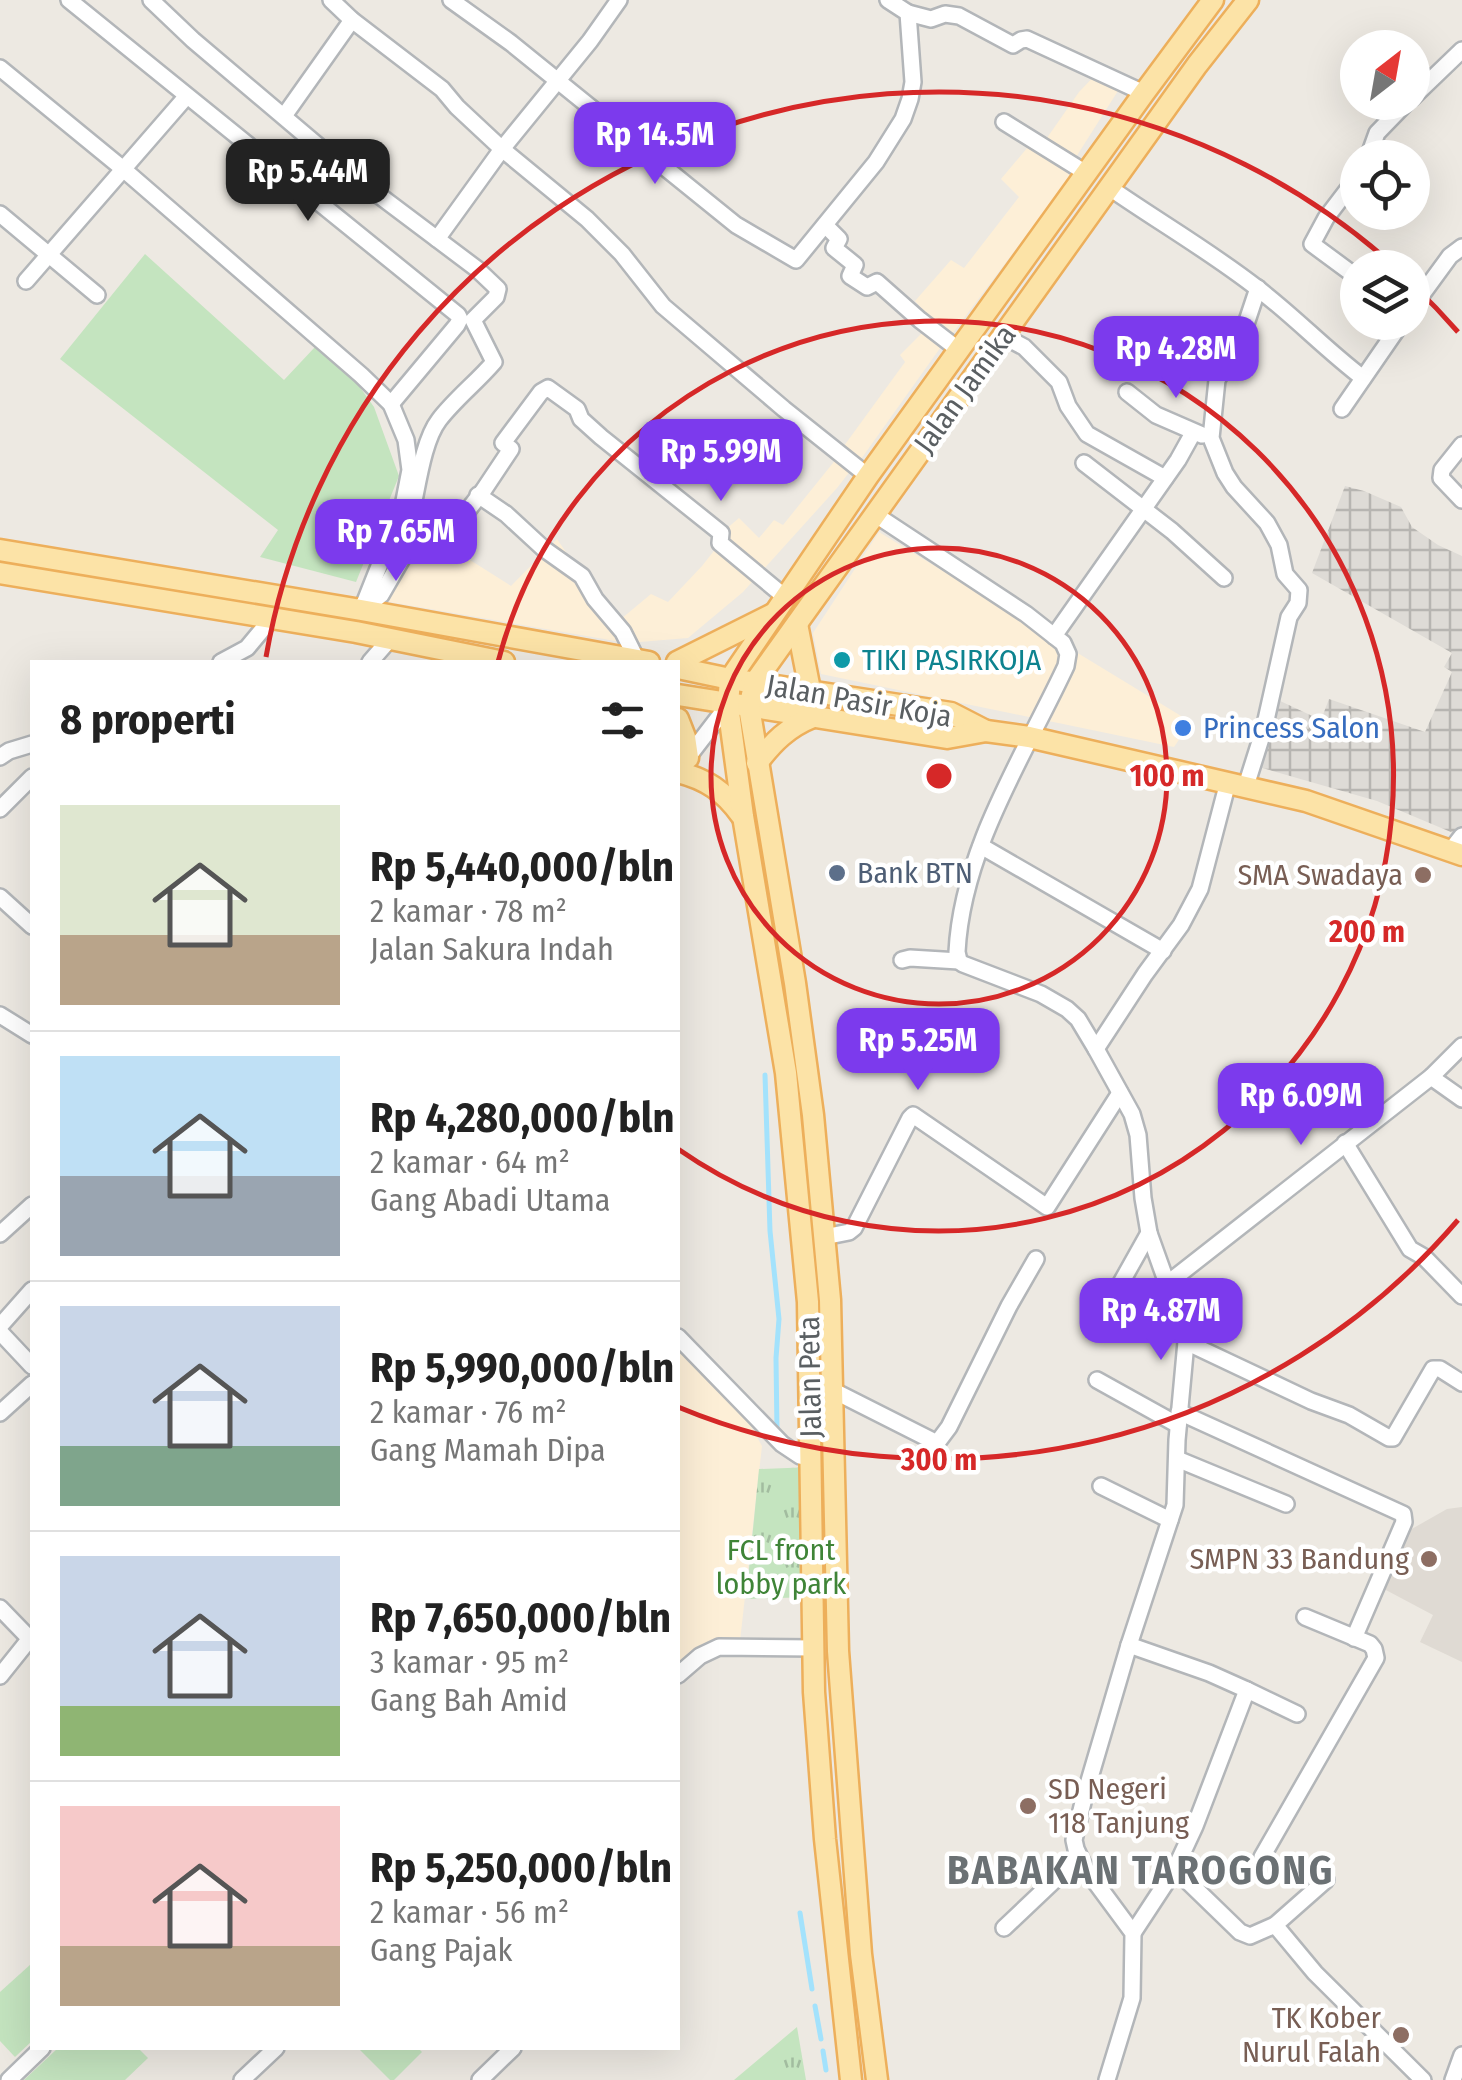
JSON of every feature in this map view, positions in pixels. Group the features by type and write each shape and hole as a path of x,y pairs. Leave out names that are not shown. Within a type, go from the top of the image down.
{"main road":[{"name":"Jalan Jamika","path":"754,682 1248,0"},
{"name":"Jalan Jamika","path":"730,679 868,476 1203,5"},
{"path":"0,550 363,606 638,660"},
{"path":"0,573 356,632 487,660"},
{"path":"680,663 780,605"},
{"path":"797,624 810,690"},
{"name":"Jalan Pasir Koja","path":"680,666 730,679 951,713 986,731"},
{"name":"Jalan Peta","path":"730,679 757,763 795,983 812,1115 830,1300 838,1651 861,1954 877,2080"},
{"name":"Jalan Peta","path":"754,682 739,706 743,816 786,1074 808,1302 813,1648 824,1840 851,2080"},
{"name":"Jalan Pasir Koja","path":"680,695 948,738 986,731 1029,737 1306,801 1458,847"},
{"path":"757,763 793,725 815,716"},
{"path":"680,724 685,737 681,767 715,786 743,816"},
{"path":"808,1302 830,1300"},
{"path":"838,1956 861,1954"}],"street":[{"path":"69,0 458,316 457,325 391,404"},
{"path":"150,0 356,178 477,268 498,289 496,297 472,320 494,362 434,427 417,478 411,522 418,531 385,589 363,606"},
{"path":"330,0 442,90 502,149 588,219 663,306 868,476"},
{"path":"451,0 511,43 736,225 794,259 798,259 876,162 903,119 914,82 908,12"},
{"path":"437,239 618,0"},
{"path":"888,0 929,19 945,14 959,16 1006,43 1016,45 1027,39 1144,92"},
{"path":"284,116 352,20"},
{"path":"1430,81 1462,50"},
{"path":"0,68 122,168 391,404 406,440 410,470 403,506 356,632"},
{"path":"26,280 186,97"},
{"path":"1374,140 1389,120"},
{"path":"1004,122 1086,173"},
{"path":"1110,188 1258,288 1363,378"},
{"path":"1340,200 1312,244 1340,265"},
{"path":"0,214 97,294"},
{"path":"825,225 838,236 834,248 855,265 850,276 867,287 877,282 959,350"},
{"path":"1430,283 1450,256 1462,247"},
{"path":"1096,1048 1181,926 1200,889 1237,784 1264,729 1289,617 1298,603 1299,590 1285,574 1279,545 1268,523 1225,473 1210,438 1217,380 1242,336 1258,288"},
{"path":"1003,336 1024,347 1058,382 1087,434 1165,478"},
{"path":"1342,409 1389,340"},
{"path":"411,522 446,538 511,450 503,443 548,388 577,409 590,428 721,533 720,543 780,605"},
{"path":"1127,392 1156,415 1210,438"},
{"path":"1054,636 1144,510 1193,433"},
{"path":"1462,446 1442,470 1441,478 1462,500"},
{"path":"1084,462 1224,578"},
{"path":"478,494 582,576 595,600 642,660"},
{"path":"872,516 1026,614 1054,636 1068,654 1066,666 1029,737 981,846 969,880 957,946 959,961"},
{"path":"225,660 247,648 272,618"},
{"path":"372,660 390,639"},
{"path":"681,767 739,706"},
{"path":"0,757 30,745"},
{"path":"0,809 30,779"},
{"path":"981,846 1162,951"},
{"path":"0,897 30,924"},
{"path":"902,960 959,961 1041,994 1067,1009 1078,1018 1096,1048 1132,1114 1138,1135 1149,1234 1186,1342 1175,1505 1129,1645 1074,1840 1085,1868 1133,1933"},
{"path":"0,1015 30,1034"},
{"path":"1168,1283 1431,1077 1462,1046"},
{"path":"1431,1077 1462,1099"},
{"path":"824,1237 854,1228 913,1115 1048,1206 1120,1093"},
{"path":"1345,1143 1410,1249 1424,1257 1462,1296"},
{"path":"0,1234 30,1206"},
{"path":"1112,1298 1149,1234"},
{"path":"832,1390 937,1443 949,1428 1036,1259"},
{"path":"30,1292 0,1329 30,1364"},
{"path":"680,1339 782,1444 800,1456 812,1458"},
{"path":"1186,1342 1310,1401 1349,1415 1389,1438 1394,1438 1434,1369 1462,1382"},
{"path":"1098,1380 1179,1419 1403,1514 1404,1522 1354,1638"},
{"path":"0,1413 30,1386"},
{"path":"1177,1460 1286,1504"},
{"path":"1101,1486 1170,1520"},
{"path":"0,1608 30,1636"},
{"path":"1262,1857 1374,1664 1374,1648 1370,1644 1305,1617"},
{"path":"0,1676 30,1638"},
{"path":"1129,1645 1209,1672 1297,1714"},
{"path":"680,1673 700,1656 719,1647 813,1648"},
{"path":"1107,2080 1132,1998 1133,1933 1175,1869 1248,1690"},
{"path":"1004,1928 1079,1857"},
{"path":"1175,1869 1246,1935 1260,1934 1275,1925 1326,1880"},
{"path":"1275,1925 1316,1972 1424,2080"},
{"path":"9,2080 40,2050"},
{"path":"242,2080 274,2050"},
{"path":"480,2080 511,2050"},
{"path":"1453,2080 1462,2055"}],"shaded area":[{"path":"1098,72 1123,83 1071,165 1042,145"},
{"path":"1033,141 1074,172 949,338 915,301 951,260 964,268 1019,197 1001,179"},
{"path":"924,331 943,344 859,462 841,450 905,362 900,355"},
{"path":"837,458 851,470 837,488 743,592 688,638 627,643 384,601 405,565 470,560 511,586 557,539 585,580 621,619 651,594 668,602 739,518 759,538 774,520 783,525"},
{"path":"1345,486 1401,507 1412,527 1462,556 1462,830 1458,835 1377,801 1252,765 1278,700 1321,720 1329,699 1425,732 1452,672 1444,667 1452,653 1312,573"},
{"path":"879,532 1191,722 1174,747 821,674 813,633"},
{"path":"680,1350 748,1421 762,1446 740,1641 696,1650 680,1663"},
{"name":"SMPN 33 Bandung","path":"1462,1507 1462,1662 1420,1642 1433,1615 1384,1589 1410,1530 1447,1509"}],"green space":[{"path":"145,254 284,380 315,347 357,383 374,407 399,476 356,582 260,557 278,530 60,359"},
{"name":"FCL front lobby park","path":"813,1467 812,1597 746,1599 759,1469"},
{"path":"30,1965 30,2043 15,2057 0,2041 0,1992"},
{"path":"797,2027 806,2080 734,2080"},
{"path":"56,2050 140,2050 148,2058 125,2080 24,2080"},
{"path":"360,2050 422,2052 394,2080"}],"waterway":[{"path":"765,1075 770,1231 779,1319 777,1431"},
{"path":"800,1913 812,1989"},
{"path":"815,2006 821,2039"},
{"path":"823,2051 826,2070"}],"place":[{"name":"TIKI PASIRKOJA","path":"842,660"},
{"name":"Princess Salon","path":"1183,728"},
{"name":"Bank BTN","path":"837,873"},
{"name":"SMA Swadaya","path":"1423,875"},
{"name":"SMPN 33 Bandung","path":"1429,1559"},
{"name":"SD Negeri 118 Tanjung","path":"1028,1806"},
{"name":"TK Kober Nurul Falah","path":"1401,2035"}],"district":[{"name":"BABAKAN TAROGONG","path":"1141,1870"}]}
